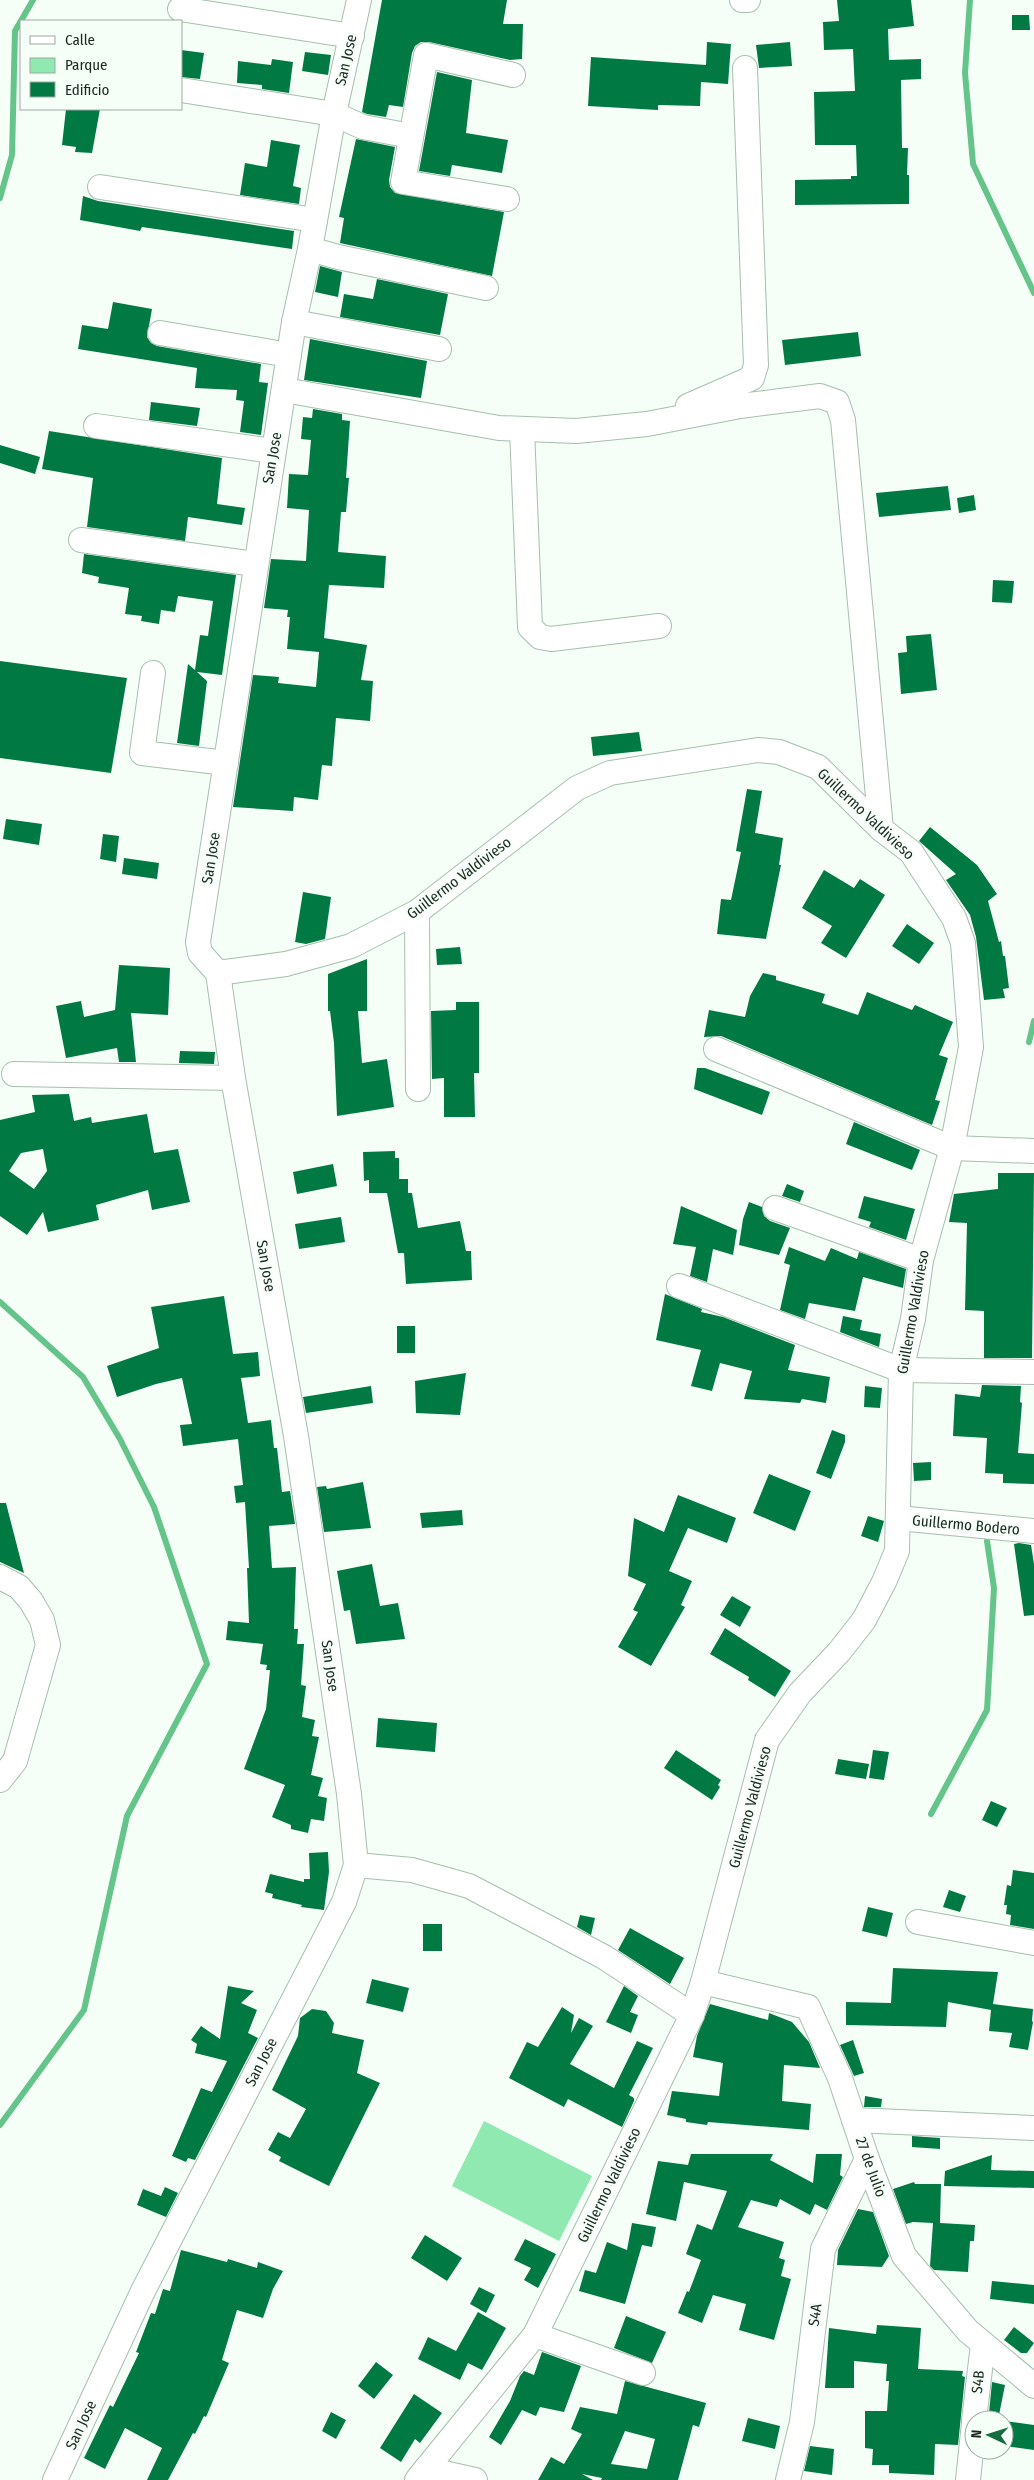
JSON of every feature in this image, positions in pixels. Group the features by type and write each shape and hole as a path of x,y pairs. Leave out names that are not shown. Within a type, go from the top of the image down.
{"street":[{"name":"San Jose","path":"55,2480 143,2291 344,1902 356,1865 349,1794 296,1436 233,1078 218,973 200,954 198,942 255,564 294,322 310,249 334,114 359,0"},
{"path":"742,0 748,0"},
{"path":"180,9 352,36"},
{"path":"507,199 402,182 426,55 513,74"},
{"path":"647,424 752,378 756,365 745,68"},
{"path":"182,90 334,114 363,127 411,136"},
{"path":"100,186 315,220"},
{"path":"310,249 338,257 486,288"},
{"path":"294,322 439,349"},
{"path":"160,332 289,355"},
{"path":"284,390 499,428 576,431 647,424 740,406 820,396 837,402 843,420 882,829"},
{"path":"96,426 273,451"},
{"path":"522,429 530,626 540,637 551,639 659,626"},
{"path":"81,540 255,564"},
{"path":"153,673 142,753 226,763"},
{"name":"Guillermo Valdivieso","path":"218,973 286,964 352,946 417,912 577,788 610,773 758,750 779,752 818,768 882,829 911,852 954,918 963,943 971,1047 952,1148 921,1260 913,1319 901,1370 897,1551 884,1582 864,1620 839,1652 800,1693 767,1740 703,1982 692,2014 535,2335 421,2475"},
{"path":"417,912 418,1089"},
{"path":"716,1050 952,1148 1034,1151"},
{"path":"14,1074 233,1078"},
{"path":"775,1208 921,1260"},
{"path":"679,1286 901,1370 1034,1372"},
{"name":"Guillermo Bodero","path":"898,1518 1034,1531"},
{"path":"0,1577 19,1587 31,1601 42,1620 48,1645 15,1761 0,1780"},
{"path":"356,1865 412,1870 469,1886 604,1957 692,2014"},
{"path":"918,1922 1034,1943"},
{"name":"27 de Julio","path":"703,1982 808,2007 840,2078 867,2159 904,2256 968,2331 1034,2386"},
{"path":"854,2120 1034,2128"},
{"name":"S4A","path":"788,2480 802,2422 823,2249 867,2159"},
{"path":"535,2335 643,2373"},
{"name":"S4B","path":"975,2410 983,2344"},
{"name":"S4B","path":"968,2480 970,2460"},
{"path":"421,2475 475,2480"}],"green space":[{"path":"484,2121 592,2176 559,2241 452,2186"}],"building":[{"path":"382,0 507,0 503,24 523,24 522,59 510,60 429,42 421,42 415,46 412,53 403,107 389,105 386,117 362,112"},
{"path":"837,0 911,0 914,26 888,29 889,60 921,59 921,79 901,80 902,148 908,148 909,204 795,205 795,180 851,179 851,176 857,176 856,145 815,145 814,92 855,91 853,49 824,50 823,22 839,21"},
{"path":"1012,15 1029,15 1030,30 1012,30"},
{"path":"707,42 731,44 728,84 701,82 700,106 658,105 658,110 588,106 591,57 706,65"},
{"path":"790,42 792,66 759,68 756,45"},
{"path":"182,50 204,53 200,79 182,77"},
{"path":"305,52 331,55 328,75 302,71"},
{"path":"272,59 293,62 289,93 262,89 262,85 237,83 238,61 271,65"},
{"path":"437,72 472,80 466,133 508,140 502,173 452,165 450,176 419,171"},
{"path":"66,110 100,110 92,153 75,152 76,147 62,145"},
{"path":"356,139 395,147 389,180 390,187 395,193 504,212 492,276 340,243 344,218 339,217"},
{"path":"271,140 300,145 293,186 301,188 299,204 240,195 245,163 267,167"},
{"path":"83,196 98,201 294,231 292,249 142,227 140,231 80,220"},
{"path":"320,266 342,272 338,297 315,292"},
{"path":"377,279 448,294 440,335 340,317 344,294 373,299"},
{"path":"113,302 152,309 147,337 151,343 157,346 261,364 259,382 268,383 261,435 240,432 244,401 236,400 237,390 195,388 197,368 78,349 82,325 108,329"},
{"path":"858,332 861,356 785,365 782,340"},
{"path":"310,339 427,361 421,398 304,380"},
{"path":"151,402 200,408 197,426 149,420"},
{"path":"313,409 342,414 342,420 350,421 346,478 349,478 346,512 341,512 338,552 386,556 384,588 329,585 324,638 367,645 361,680 373,681 370,721 336,718 332,766 322,765 318,800 294,797 293,811 233,807 253,675 279,677 278,683 316,687 319,652 287,649 290,617 287,617 288,610 264,608 271,559 306,561 309,510 287,508 289,474 308,475 311,440 301,439 303,417 312,418"},
{"path":"49,431 222,458 217,504 245,508 242,525 188,517 185,541 87,527 93,478 42,469"},
{"path":"0,445 40,457 35,474 0,463"},
{"path":"948,486 951,510 879,517 876,493"},
{"path":"974,495 976,510 959,513 957,498"},
{"path":"84,554 236,575 222,675 197,672 207,681 199,746 177,743 188,664 195,670 200,635 208,636 213,601 178,596 175,612 161,610 159,624 141,621 142,616 125,614 129,588 98,583 99,577 82,573"},
{"path":"993,580 1014,581 1012,603 992,602"},
{"path":"931,634 937,690 901,694 898,653 907,652 906,636"},
{"path":"0,661 127,678 111,773 0,758"},
{"path":"639,732 642,751 593,756 591,737"},
{"path":"747,789 762,791 755,833 783,838 779,865 781,865 766,939 717,934 721,899 731,900 741,852 736,851"},
{"path":"6,819 42,824 39,845 3,839"},
{"path":"930,827 977,865 997,894 988,901 999,942 1001,941 1003,956 1005,956 1009,988 1003,989 1005,998 984,1000 976,937 970,915 946,880 956,874 919,841"},
{"path":"103,834 119,836 116,862 100,859"},
{"path":"124,858 159,863 157,879 122,874"},
{"path":"824,870 854,888 860,879 885,895 846,958 821,943 832,926 802,908"},
{"path":"303,892 331,897 325,939 306,944 295,942"},
{"path":"907,924 934,943 919,964 892,946"},
{"path":"460,947 462,964 437,965 436,949"},
{"path":"367,959 367,1011 358,1011 362,1063 387,1059 394,1107 337,1116 334,1043 330,1011 328,1011 328,974"},
{"path":"119,965 170,968 168,1015 131,1013 136,1062 119,1062 117,1048 66,1058 56,1006 81,1001 84,1017 115,1010"},
{"path":"763,973 776,976 776,980 825,994 822,1003 858,1015 867,992 912,1010 915,1005 953,1022 939,1055 948,1058 935,1100 940,1101 932,1125 721,1036 704,1037 709,1010 745,1017 750,996"},
{"path":"456,1002 479,1002 479,1073 474,1073 475,1117 444,1117 444,1078 432,1079 431,1011 456,1010"},
{"path":"180,1051 215,1052 214,1064 179,1063"},
{"path":"697,1068 705,1068 770,1092 762,1115 694,1089"},
{"path":"69,1094 74,1121 91,1117 92,1123 147,1114 154,1153 178,1149 190,1202 152,1210 148,1190 96,1205 99,1220 48,1232 43,1212 27,1235 0,1216 0,1120 35,1112 32,1095","holes":["43,1149 47,1171 34,1189 9,1171 21,1153"]},
{"path":"854,1122 920,1150 912,1170 846,1144"},
{"path":"395,1151 395,1158 399,1158 399,1179 408,1179 408,1193 412,1193 418,1228 460,1221 466,1251 471,1251 472,1280 406,1284 404,1253 398,1253 387,1193 369,1193 369,1180 364,1181 363,1152"},
{"path":"333,1164 337,1186 297,1194 293,1172"},
{"path":"998,1173 1034,1173 1032,1358 984,1358 984,1311 965,1310 967,1223 949,1222 954,1194 998,1189"},
{"path":"787,1184 804,1191 800,1202 782,1196"},
{"path":"864,1196 915,1209 906,1240 869,1227 871,1222 858,1218"},
{"path":"749,1202 762,1207 764,1216 770,1221 790,1228 779,1255 739,1245 743,1219"},
{"path":"681,1206 737,1230 733,1255 713,1249 707,1282 690,1276 696,1247 673,1244"},
{"path":"341,1217 345,1242 299,1249 295,1224"},
{"path":"789,1247 825,1261 831,1248 857,1259 859,1252 906,1269 903,1288 863,1277 855,1311 809,1303 805,1319 780,1310 790,1265 784,1263"},
{"path":"665,1294 702,1309 701,1312 723,1317 795,1345 788,1370 830,1377 826,1403 802,1399 800,1403 744,1399 752,1371 720,1363 712,1391 691,1386 701,1350 656,1340"},
{"path":"224,1296 233,1354 258,1352 260,1376 241,1378 248,1423 271,1420 274,1448 277,1448 282,1492 290,1491 295,1524 269,1526 272,1568 296,1567 294,1629 298,1629 297,1644 304,1644 301,1685 306,1686 302,1717 315,1720 312,1736 319,1737 311,1775 323,1778 318,1796 327,1798 324,1821 311,1819 308,1833 291,1829 291,1825 272,1817 285,1785 244,1769 266,1709 270,1670 266,1670 267,1665 260,1664 263,1644 226,1640 228,1621 249,1623 247,1568 249,1568 245,1502 236,1503 234,1486 243,1485 238,1439 183,1446 180,1425 192,1424 182,1378 156,1384 117,1397 107,1366 159,1348 151,1307"},
{"path":"843,1316 862,1320 860,1330 881,1334 879,1347 840,1332"},
{"path":"397,1326 415,1326 415,1353 397,1353"},
{"path":"466,1373 460,1415 416,1413 415,1381"},
{"path":"982,1385 1021,1386 1020,1402 1022,1403 1018,1453 1034,1454 1034,1484 1003,1483 1003,1474 985,1473 987,1438 953,1436 955,1394 980,1397"},
{"path":"371,1386 373,1403 306,1413 303,1397"},
{"path":"865,1386 882,1388 880,1408 864,1407"},
{"path":"832,1430 845,1435 845,1442 831,1479 816,1473"},
{"path":"931,1462 931,1480 914,1481 913,1463"},
{"path":"769,1474 811,1491 795,1531 753,1513"},
{"path":"363,1482 371,1528 324,1532 317,1487 326,1486 327,1489"},
{"path":"678,1495 736,1518 727,1543 688,1528 669,1571 692,1581 681,1605 685,1607 651,1666 618,1647 638,1612 633,1610 646,1584 628,1576 634,1518 664,1532"},
{"path":"0,1503 6,1503 24,1573 0,1562"},
{"path":"462,1510 463,1525 422,1528 420,1513"},
{"path":"868,1516 884,1521 878,1542 861,1536"},
{"path":"1014,1544 1031,1545 1034,1564 1034,1615 1024,1616"},
{"path":"372,1564 380,1606 398,1603 405,1639 356,1644 350,1610 344,1611 337,1571"},
{"path":"732,1596 751,1607 740,1627 720,1615"},
{"path":"725,1628 791,1671 775,1697 748,1680 749,1677 710,1654"},
{"path":"378,1718 437,1723 435,1752 376,1747"},
{"path":"676,1750 721,1780 718,1785 720,1787 712,1800 664,1768"},
{"path":"873,1750 889,1752 884,1780 869,1778"},
{"path":"838,1759 869,1764 866,1779 835,1774"},
{"path":"991,1801 1007,1808 997,1827 982,1820"},
{"path":"328,1852 329,1872 324,1910 301,1907 302,1905 272,1898 273,1894 265,1892 270,1874 304,1882 304,1879 310,1879 309,1853"},
{"path":"1013,1870 1034,1873 1034,1929 1010,1925 1011,1915 1006,1914 1007,1905 1004,1905 1007,1885 1011,1886"},
{"path":"949,1890 966,1896 960,1912 943,1907"},
{"path":"868,1907 893,1913 887,1937 862,1931"},
{"path":"580,1915 595,1918 591,1935 577,1927"},
{"path":"423,1924 442,1924 442,1951 423,1951"},
{"path":"630,1928 684,1958 670,1984 618,1950"},
{"path":"893,1968 998,1972 993,2004 1033,2009 1033,2022 1028,2050 1009,2047 1012,2033 989,2031 991,2010 948,2002 946,2027 846,2025 846,2002 891,2003"},
{"path":"372,1979 409,1988 403,2012 366,2003"},
{"path":"228,1986 254,1991 241,2003 257,2010 248,2033 258,2038 195,2160 188,2158 186,2162 172,2156 201,2088 212,2092 227,2061 195,2053 197,2044 191,2040 201,2026 220,2039"},
{"path":"624,1986 638,1996 630,2012 638,2015 631,2033 606,2022"},
{"path":"710,2004 768,2020 769,2013 792,2022 809,2042 820,2068 784,2065 782,2101 811,2104 809,2130 708,2122 707,2125 686,2122 686,2119 667,2115 672,2091 719,2096 723,2063 693,2057 697,2036"},
{"path":"562,2007 574,2015 571,2033 579,2018 593,2026 570,2064 614,2088 637,2041 653,2048 629,2095 634,2098 634,2101 622,2127 568,2099 564,2107 509,2078 527,2042 538,2047"},
{"path":"312,2009 326,2011 334,2023 332,2033 364,2040 357,2073 380,2083 329,2186 279,2161 281,2157 268,2150 278,2132 290,2138 306,2109 272,2090 298,2036 300,2018"},
{"path":"853,2040 864,2073 854,2076 840,2045"},
{"path":"865,2096 882,2099 881,2107 864,2107"},
{"path":"912,2136 940,2138 940,2149 912,2147"},
{"path":"691,2154 773,2154 770,2160 813,2183 816,2154 842,2154 840,2175 843,2177 827,2210 815,2204 810,2215 780,2199 777,2207 751,2200 738,2227 784,2242 779,2258 785,2260 781,2276 791,2279 774,2340 739,2330 746,2304 713,2295 702,2323 678,2313 687,2291 689,2292 701,2260 686,2254 697,2224 712,2230 727,2191 684,2182 676,2221 646,2214 658,2161 688,2165"},
{"path":"992,2155 991,2170 1034,2171 1034,2188 944,2186 945,2171"},
{"path":"914,2182 915,2184 941,2184 940,2223 975,2225 974,2241 970,2241 968,2272 934,2270 930,2266 933,2223 913,2222 906,2224 893,2189"},
{"path":"165,2187 178,2193 166,2217 137,2205 143,2189 161,2196"},
{"path":"858,2209 873,2212 889,2256 882,2267 837,2265 838,2250"},
{"path":"632,2223 656,2227 652,2247 642,2245 625,2304 579,2291 585,2270 596,2273 607,2242 627,2250"},
{"path":"425,2235 462,2258 447,2281 411,2258"},
{"path":"525,2239 556,2254 538,2288 524,2280 531,2268 514,2260"},
{"path":"181,2250 227,2262 228,2259 257,2268 258,2262 283,2271 273,2289 263,2318 237,2310 222,2360 229,2363 206,2417 204,2416 195,2434 193,2433 168,2480 147,2480 162,2448 125,2428 105,2469 84,2458 110,2405 113,2407 139,2353 136,2352 151,2313 155,2314 163,2289 170,2291"},
{"path":"992,2281 1034,2285 1034,2304 990,2299"},
{"path":"479,2287 495,2295 486,2313 470,2304"},
{"path":"478,2312 506,2328 482,2370 468,2363 460,2380 418,2359 428,2337 456,2351"},
{"path":"626,2316 666,2332 652,2363 614,2348"},
{"path":"877,2325 921,2328 918,2369 963,2371 962,2376 965,2377 958,2445 935,2444 934,2475 889,2473 889,2465 872,2465 873,2449 865,2448 865,2411 887,2411 889,2381 886,2381 887,2364 854,2361 854,2388 825,2388 829,2328 876,2334"},
{"path":"1014,2327 1034,2343 1027,2353 1021,2353 1004,2340"},
{"path":"542,2352 581,2366 564,2412 540,2407 536,2416 522,2410 501,2445 489,2437 510,2401 520,2376 524,2371 534,2375"},
{"path":"376,2362 393,2375 374,2399 358,2386"},
{"path":"625,2381 706,2403 699,2427 693,2425 678,2480 601,2480 602,2478 582,2474 593,2480 538,2480 551,2457 564,2464 582,2434 571,2429 580,2407 617,2414","holes":["625,2431 655,2439 647,2469 611,2464"]},
{"path":"992,2382 1005,2385 1000,2410 989,2410"},
{"path":"414,2394 442,2413 420,2443 415,2439 401,2462 380,2448"},
{"path":"331,2412 346,2420 336,2439 322,2431"},
{"path":"748,2418 780,2426 775,2449 742,2441"},
{"path":"1014,2422 1034,2425 1034,2450 1014,2447"},
{"path":"810,2446 834,2449 832,2475 804,2471"}],"waterway":[{"path":"21,20 33,0"},
{"path":"970,0 965,73 973,164 1034,293"},
{"path":"0,198 12,155 15,31 20,22"},
{"path":"1029,1042 1034,1021"},
{"path":"0,1302 83,1377 120,1439 154,1507 207,1664 127,1816 84,2010 0,2125"},
{"path":"931,1814 987,1710 994,1588 987,1541"}]}
